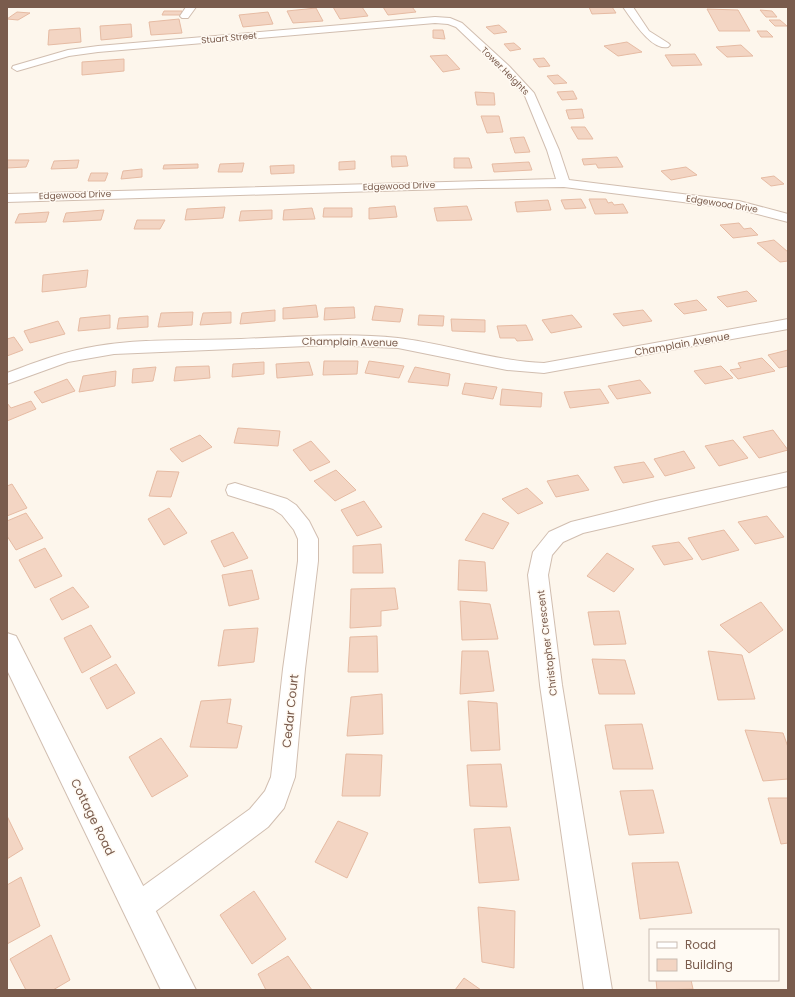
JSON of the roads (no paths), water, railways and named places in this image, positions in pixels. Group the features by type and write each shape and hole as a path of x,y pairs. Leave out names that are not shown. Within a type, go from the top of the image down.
{"street":[{"path":"184,16 191,7"},
{"path":"628,7 646,33 665,45"},
{"name":"Stuart Street","path":"17,68 68,53 92,50 444,20"},
{"name":"Tower Heights","path":"444,20 452,21 458,24 505,68 530,95 548,137 564,183"},
{"name":"Edgewood Drive","path":"7,198 479,184 564,183 739,205 788,218"},
{"name":"Champlain Avenue","path":"7,379 67,357 98,351 312,341 382,341 401,343 432,348 511,366 544,368 788,324"},
{"name":"Christopher Crescent","path":"598,990 551,685 538,575 543,552 556,538 578,527 788,479"},
{"name":"Cedar Court","path":"138,907 260,818 275,799 283,777 294,669 308,561 308,539 302,526 289,510 280,504 235,490"},
{"name":"Cottage Road","path":"7,644 179,990"}]}
